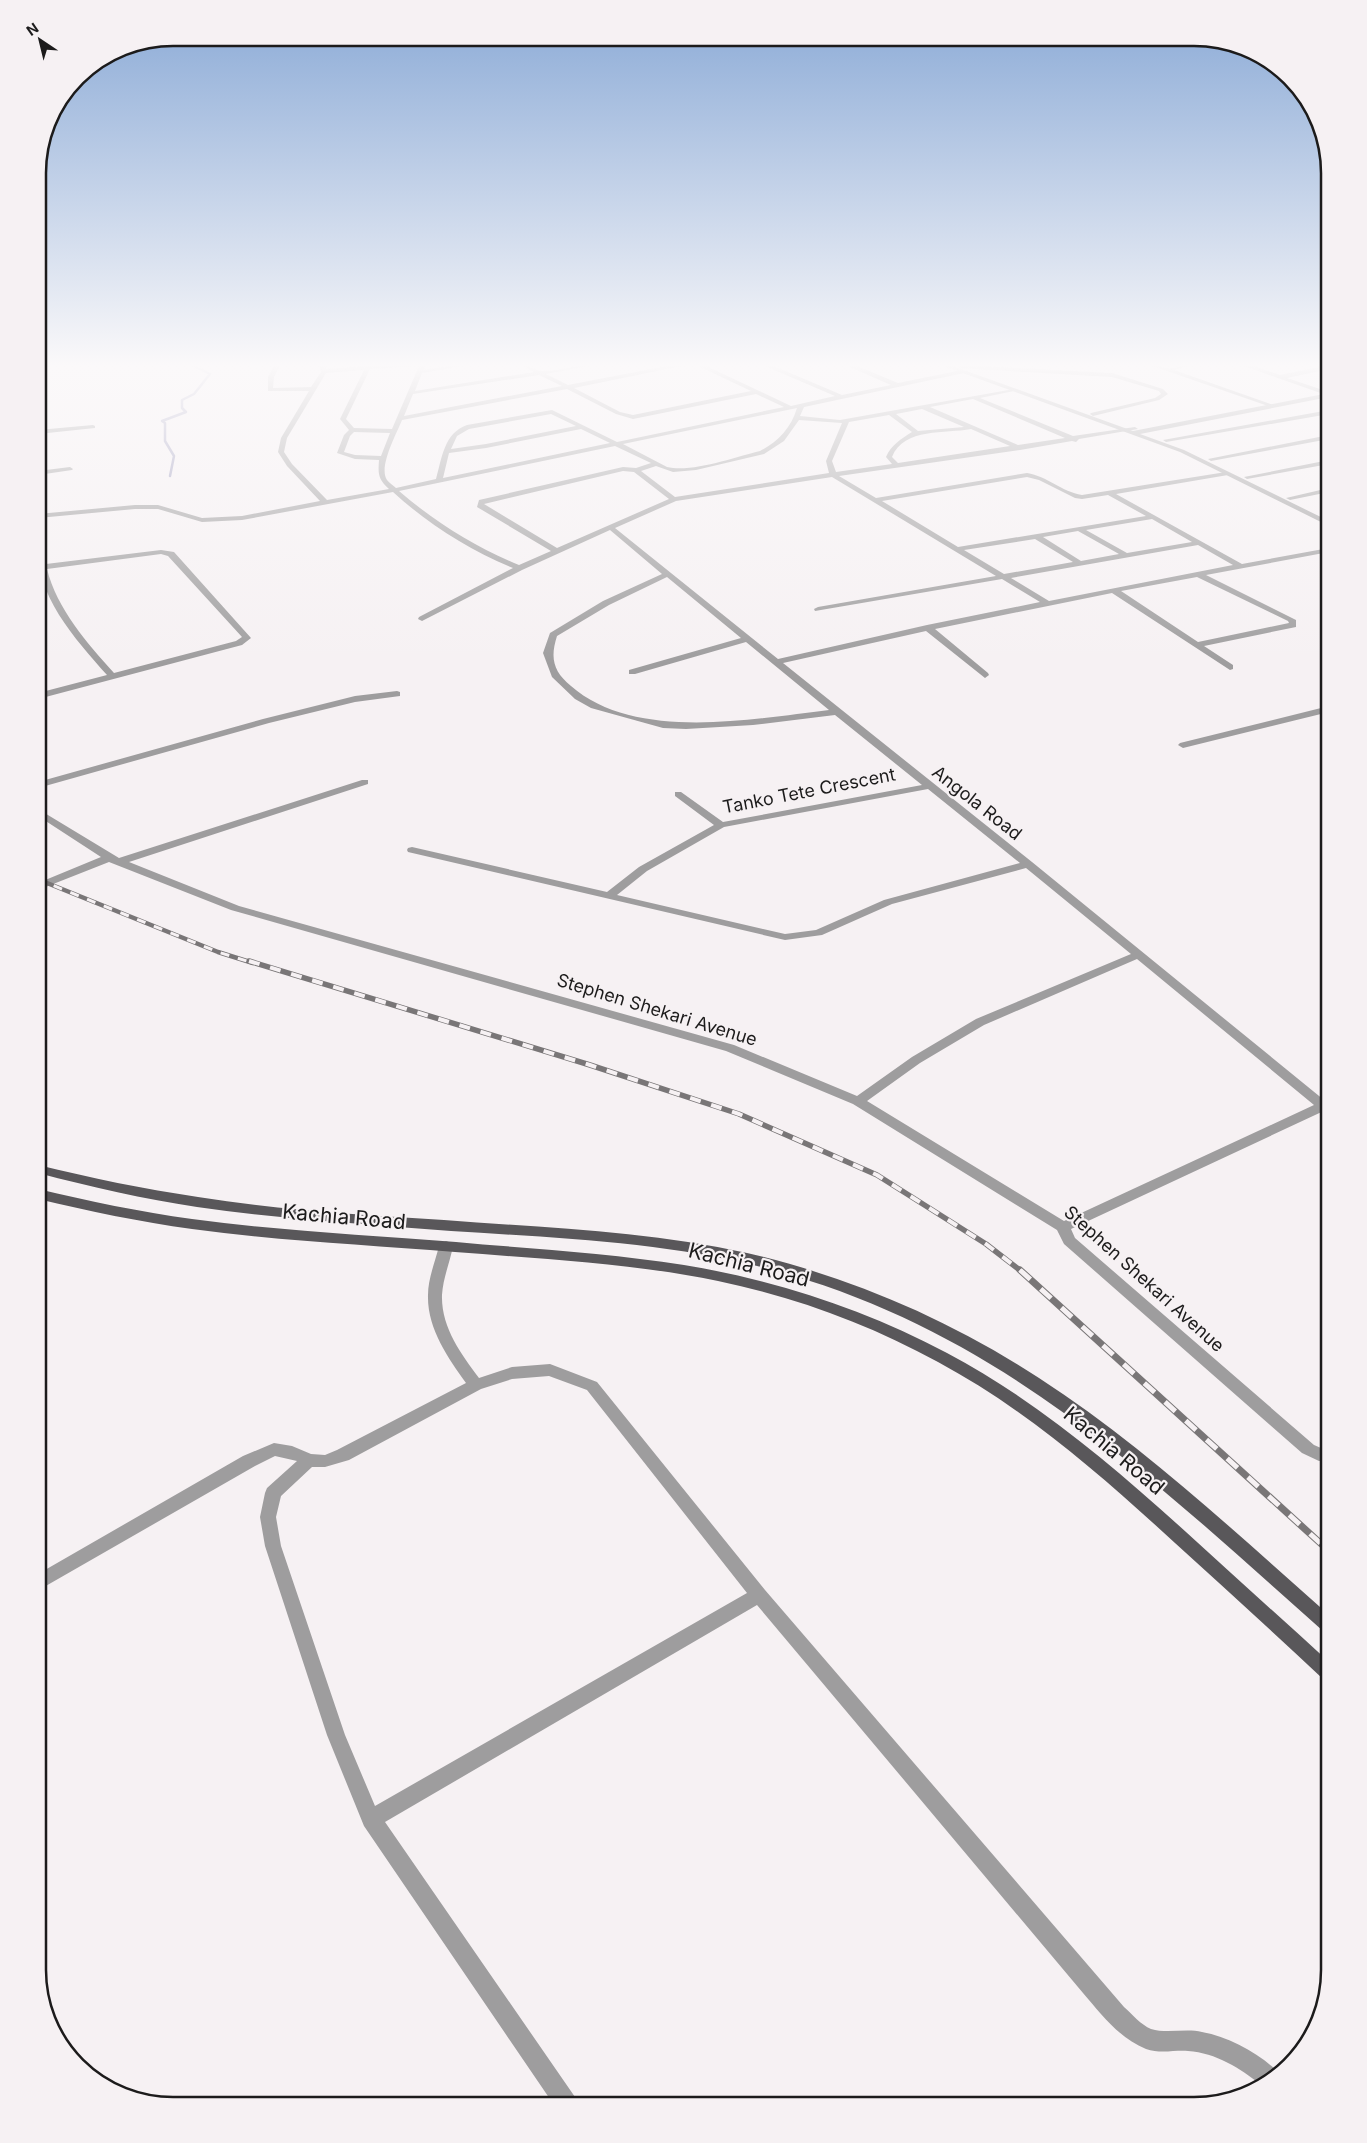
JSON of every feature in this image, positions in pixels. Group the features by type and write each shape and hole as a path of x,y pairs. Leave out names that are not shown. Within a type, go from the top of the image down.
{"main road":[{"name":"Kachia Road","path":"46,1171 144,1194 254,1209 608,1238 722,1253 815,1278 870,1297 925,1320 983,1352 1030,1380 1081,1415 1130,1451 1321,1618"},
{"name":"Kachia Road","path":"46,1196 180,1223 245,1230 596,1258 708,1274 748,1282 856,1317 904,1338 965,1370 1010,1396 1058,1430 1103,1466 1321,1665"}],"street":[{"path":"288,464 326,503"},
{"path":"382,464 381,474 384,481 454,537 490,557 519,568"},
{"path":"439,480 444,464"},
{"path":"47,515 135,507 158,507 202,520 219,521 394,490 517,464"},
{"path":"556,551 480,504 623,469 636,470 656,464 665,468 684,469 708,464"},
{"path":"830,464 834,475 1047,603"},
{"path":"422,619 519,568 674,499 911,464"},
{"path":"1207,464 1321,520"},
{"path":"1220,464 1321,513"},
{"path":"1247,477 1319,464"},
{"path":"47,472 70,469"},
{"path":"636,470 674,499"},
{"path":"875,500 1027,475 1036,476 1076,497 1226,474"},
{"path":"1290,498 1321,492"},
{"path":"1110,493 1240,568"},
{"path":"958,549 1152,517"},
{"name":"Angola Road","path":"610,527 1138,955 1321,1100"},
{"path":"1079,529 1127,556"},
{"path":"1036,536 1081,564"},
{"path":"818,609 1198,543"},
{"path":"47,566 161,552 171,554 247,638 239,643 47,694"},
{"path":"777,662 927,627 1047,603 1321,554"},
{"path":"668,574 606,603 553,636 547,653 555,674 578,697 594,706 663,724 686,726 753,722 837,712"},
{"path":"1196,645 1293,625 1292,620 1200,575"},
{"path":"47,581 50,590 81,640 113,677"},
{"path":"1113,590 1230,667"},
{"path":"927,627 985,675"},
{"path":"632,672 747,639"},
{"path":"47,783 266,721 355,699 397,694"},
{"path":"1183,745 1321,711"},
{"path":"47,884 114,860 366,782"},
{"name":"Tanko Tete Crescent","path":"610,895 643,869 721,825 930,786"},
{"path":"678,794 721,825"},
{"name":"Stephen Shekari Avenue","path":"47,817 114,860 235,908 730,1048 858,1101 1062,1227 1070,1241 1308,1449 1321,1453"},
{"path":"412,850 610,895 680,914 786,937 818,932 888,902 1028,864"},
{"path":"858,1101 916,1060 980,1022 1138,955"},
{"path":"1062,1227 1321,1106"},
{"path":"446,1246 435,1294 436,1312 452,1352 476,1385"},
{"path":"46,1577 249,1461 274,1449 292,1452 309,1460 325,1461 343,1455 476,1385 512,1373 550,1370 592,1386 759,1595 1090,1986 1120,2018 1148,2038 1194,2041 1220,2048 1252,2064 1264,2075"},
{"path":"309,1460 273,1493 268,1517 273,1546 336,1735 371,1819 561,2096"},
{"path":"371,1819 759,1595"}],"waterway":[{"path":"170,476 172,464"}],"railway":[{"path":"47,883 218,952 253,963"},
{"path":"249,961 590,1065 739,1114 877,1175 986,1244 1021,1271"},
{"path":"1020,1270 1321,1544"}]}
